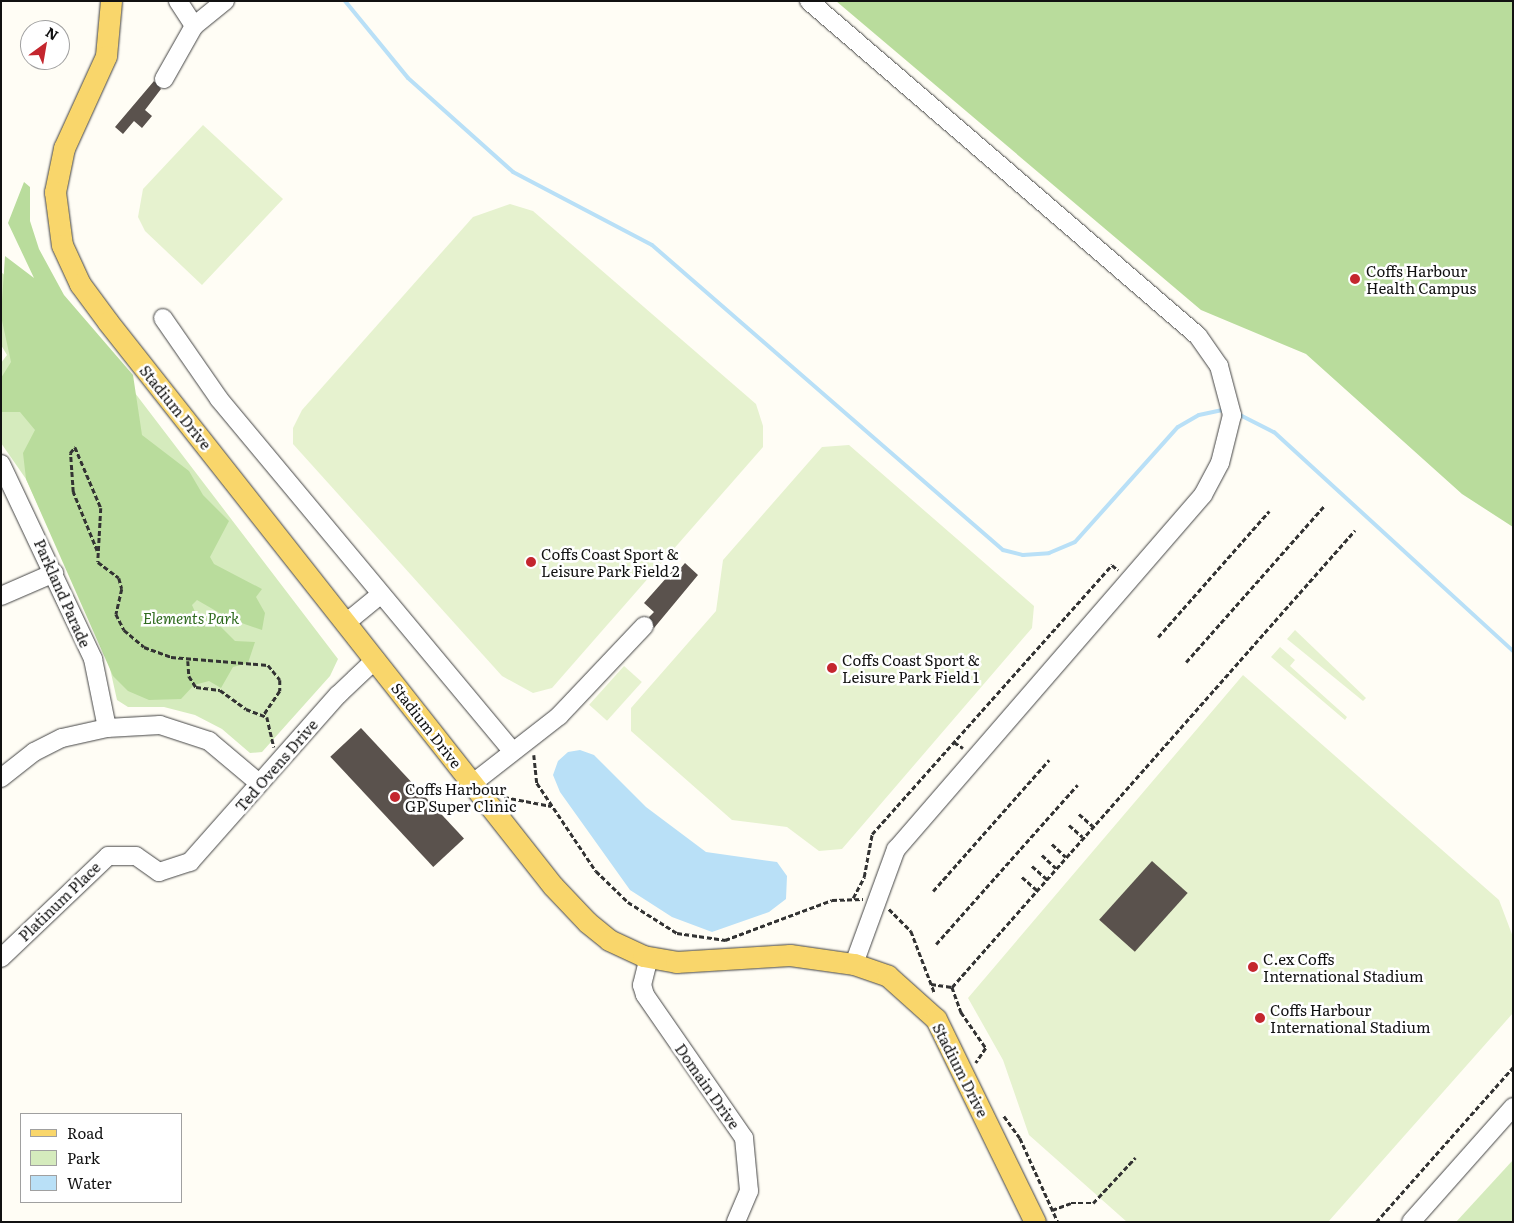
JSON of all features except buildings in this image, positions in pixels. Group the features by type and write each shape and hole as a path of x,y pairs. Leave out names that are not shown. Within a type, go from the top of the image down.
{"main road":[{"name":"Stadium Drive","path":"111,1 106,56 64,148 56,178 62,245 80,284 108,322 489,804 587,922 609,940 649,957 712,962 790,955 854,964 888,976 936,1019 1044,1216"}],"street":[{"path":"178,1 194,26"},
{"path":"164,79 194,26 225,1"},
{"path":"810,1 1198,336 1219,366 1232,415 1220,463 1203,495 1123,591 908,833 883,875 854,964"},
{"path":"163,318 219,399 380,595 512,751"},
{"name":"Parkland Parade","path":"1,464 54,573 95,666 107,728"},
{"path":"1,596 54,573"},
{"path":"347,622 380,595"},
{"path":"473,783 576,700 644,626"},
{"name":"Ted Ovens Drive","path":"176,870 190,862 259,783 376,659"},
{"path":"1,778 48,743 107,728 160,725 191,732 215,746 259,783"},
{"name":"Platinum Place","path":"1,958 108,856 130,854 159,872 176,870"},
{"name":"Domain Drive","path":"649,957 642,985 645,995 744,1138 749,1191 736,1222"},
{"path":"1411,1222 1513,1107"}],"path":[{"path":"97,551 103,528 101,508 75,447 70,462 73,492 97,551 98,563 119,578 122,589 116,614 128,635 149,650 188,661 268,665 280,680 280,691 264,715"},
{"path":"1186,662 1324,506"},
{"path":"1158,637 1269,511"},
{"path":"952,987 1354,530"},
{"path":"853,898 864,877 872,834 1112,565 1123,591"},
{"path":"188,661 189,676 196,686 220,690 246,710 264,715"},
{"path":"264,715 275,748"},
{"path":"954,742 968,752"},
{"path":"535,751 535,775 551,806 606,883 645,915 683,936 705,941 737,937 832,900 853,898 864,900"},
{"path":"933,891 1049,760"},
{"path":"936,944 1077,785"},
{"path":"489,804 508,796 551,806"},
{"path":"1079,814 1093,826"},
{"path":"1069,825 1083,837"},
{"path":"1052,844 1066,857"},
{"path":"1042,856 1056,868"},
{"path":"1032,866 1047,879"},
{"path":"1022,878 1037,890"},
{"path":"932,984 952,987"},
{"path":"952,987 962,1012 986,1048 985,1056 975,1063"},
{"path":"1376,1222 1513,1067"},
{"path":"1044,1216 1071,1203 1094,1204 1135,1158"}],"green space":[{"name":"Coffs Harbour Health Campus","path":"836,1 1513,1 1513,527 1462,494 1306,354 1201,310"},
{"path":"203,125 283,199 202,285 145,231 138,217 143,189"},
{"name":"Elements Park","path":"24,182 30,187 30,221 39,249 64,295 133,375 142,435 189,471 203,495 229,521 210,557 214,564 262,589 256,597 265,613 262,630 230,619 197,600 192,605 196,614 214,620 235,641 255,642 248,663 233,667 221,688 209,681 194,685 181,699 149,700 128,691 113,676 26,479 23,453 35,430 20,412 1,412 1,378 11,362 1,316 5,256 34,278 8,223"},
{"name":"Coffs Coast Sport & Leisure Park Field 2","path":"510,204 533,211 756,404 763,426 763,447 552,688 533,693 502,676 293,444 293,428 302,410 473,217"},
{"name":"Elements Park","path":"1,272 122,376 338,659 330,676 262,752 250,753 222,729 195,715 164,707 128,707 117,700 107,655 26,479 1,443 1,363 7,355 1,345"},
{"name":"Coffs Coast Sport & Leisure Park Field 1","path":"849,445 1034,606 1032,628 842,849 819,851 787,827 732,820 631,731 631,708 716,611 723,560 822,447"},
{"path":"1295,630 1366,698 1363,701 1287,639"},
{"path":"1280,647 1295,660 1290,666 1347,717 1345,720 1271,657"},
{"path":"624,666 642,682 607,721 589,705"},
{"name":"C.ex Coffs International Stadium","path":"1243,675 1499,900 1513,937 1513,1013 1328,1222 1127,1222 1029,1135 1003,1060 968,998"},
{"path":"1513,1160 1513,1222 1456,1222"}],"water":[{"path":"580,750 594,755 646,807 706,852 777,862 787,876 786,899 769,912 712,932 672,917 630,890 560,792 553,775 558,761 568,752"}],"waterway":[{"path":"345,1 408,78 513,172 652,245 1003,550 1023,555 1049,553 1075,542 1178,427 1199,415 1223,410"},
{"path":"1240,415 1274,432 1513,651"}],"place":[{"name":"Coffs Harbour Health Campus","path":"1355,279"},
{"name":"Coffs Coast Sport & Leisure Park Field 2","path":"531,562"},
{"name":"Coffs Coast Sport & Leisure Park Field 1","path":"832,668"},
{"name":"Coffs Harbour GP Super Clinic","path":"395,797"},
{"name":"C.ex Coffs International Stadium","path":"1253,967"},
{"name":"Coffs Harbour International Stadium","path":"1260,1018"}]}
